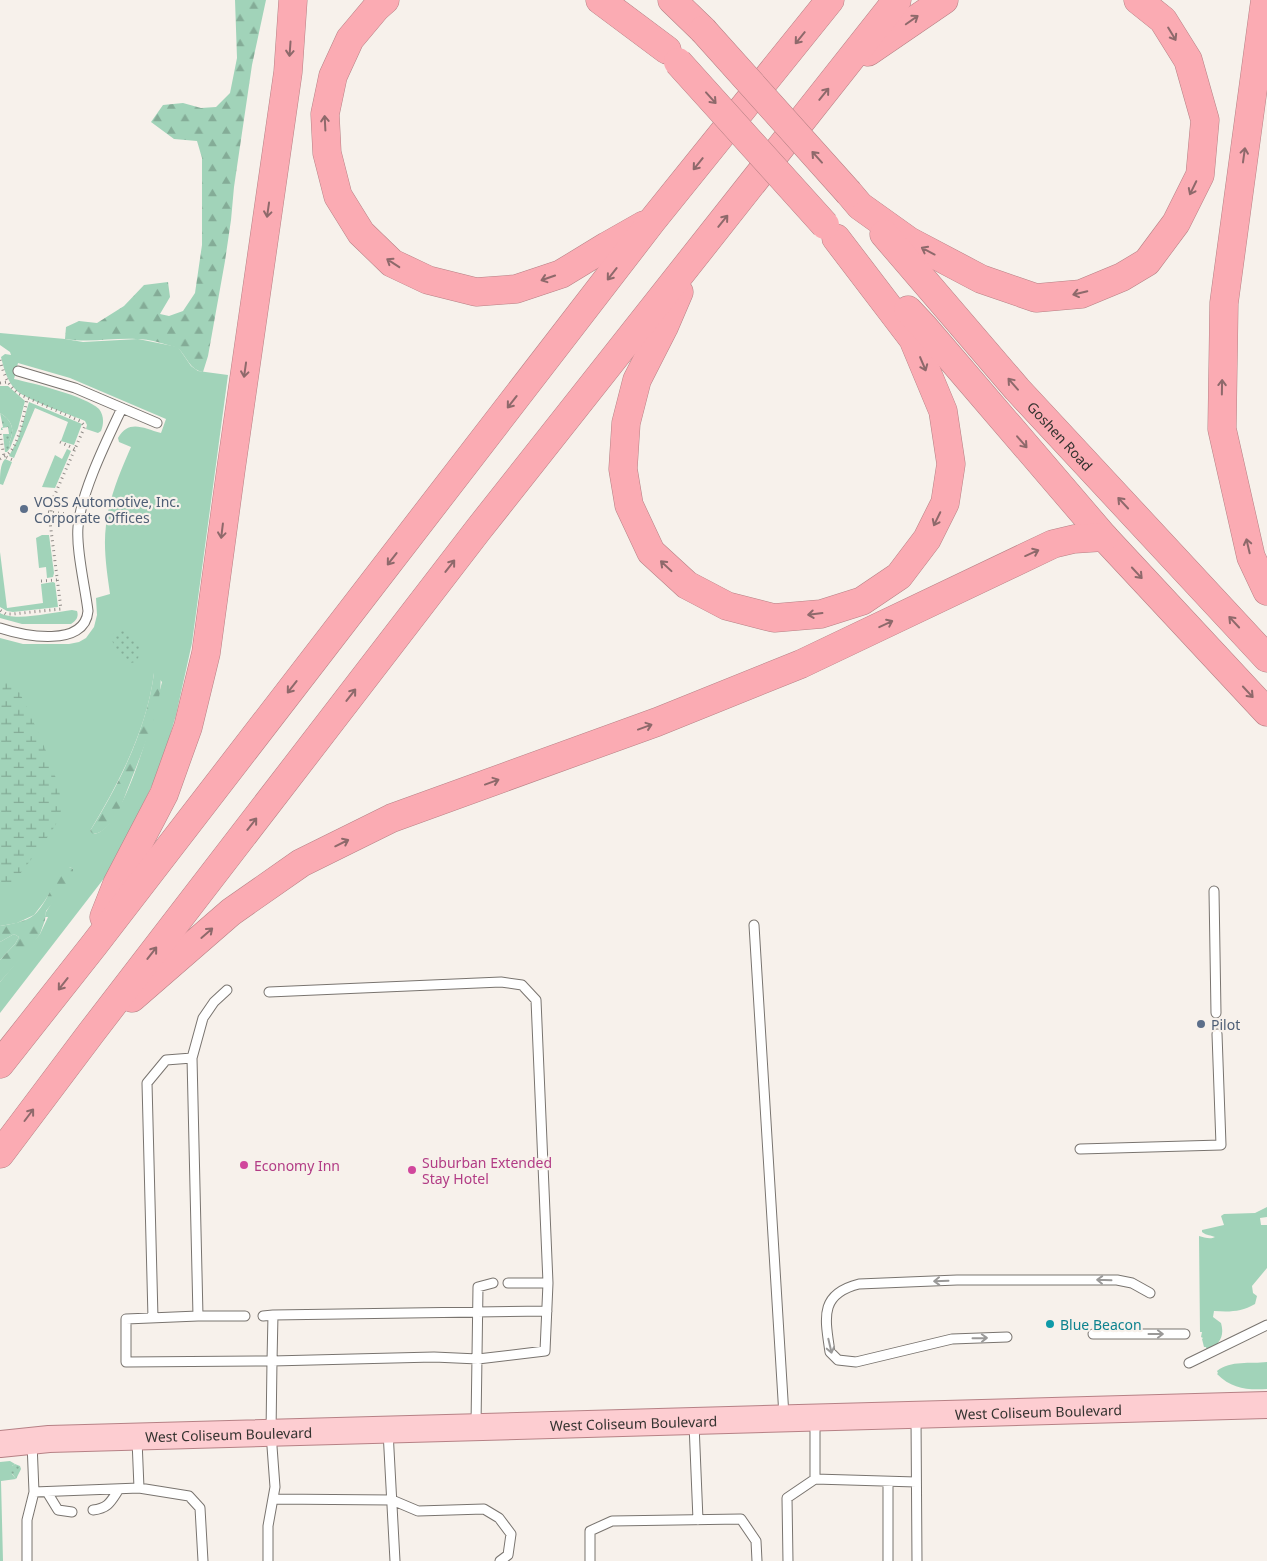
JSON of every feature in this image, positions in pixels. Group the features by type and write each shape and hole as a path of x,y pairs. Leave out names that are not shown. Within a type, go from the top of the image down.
{"highway":[{"path":"94,945 117,884 164,794 188,727 206,653 230,469 288,72 293,0"},
{"path":"386,0 376,8 350,39 333,76 325,114 327,153 338,196 361,233 392,263 428,280 476,292 516,289 560,274 652,221"},
{"path":"600,0 672,56"},
{"path":"629,0 672,56 831,231 924,327 1104,537 1267,712"},
{"path":"672,0 692,17 855,200 908,241 981,279 1036,298 1081,294 1122,277 1147,262 1176,223 1200,175 1205,120 1188,60 1163,20 1138,0"},
{"path":"0,1064 94,945 652,221 830,0"},
{"path":"0,1154 478,530 897,0"},
{"path":"844,69 944,0"},
{"path":"1265,0 1224,303 1222,430 1251,557 1267,591"},
{"name":"Goshen Road","path":"855,200 1017,389 1267,658"},
{"path":"692,260 664,327 637,380 626,423 623,469 629,505 651,552 687,585 727,606 774,618 821,614 862,601 898,576 927,539 945,502 951,464 943,412 913,339 831,231"},
{"path":"91,1033 231,912 301,863 384,822 657,722 801,664 1053,544 1074,539 1104,537"}],"main road":[{"name":"West Coliseum Boulevard","path":"0,1444 31,1440 1267,1405"}],"lane":[{"path":"18,371 62,383 157,423"},
{"path":"0,628 28,635 61,635 75,632 88,619 78,527 86,492 122,408"},
{"path":"1214,891 1216,1013"},
{"path":"754,924 784,1419"},
{"path":"245,1316 126,1318 126,1362 434,1357 478,1359 546,1351 548,1283 536,1000 522,986 501,982 269,992"},
{"path":"198,1316 192,1058 203,1018 214,1002 227,990"},
{"path":"1080,1148 1221,1145 1217,1034"},
{"path":"153,1318 147,1084 166,1060 192,1058"},
{"path":"1007,1337 952,1339 874,1359 856,1362 838,1360 830,1352 827,1319 829,1303 836,1294 845,1288 859,1284 957,1280 1117,1280 1132,1283 1150,1293"},
{"path":"476,1427 478,1287 493,1283"},
{"path":"508,1283 548,1283"},
{"path":"263,1316 547,1311"},
{"path":"268,1561 268,1526 275,1487 271,1433 273,1315"},
{"path":"1189,1363 1267,1325"},
{"path":"1093,1334 1185,1334"},
{"path":"916,1415 917,1561"},
{"path":"815,1418 815,1479"},
{"path":"694,1421 698,1520"},
{"path":"388,1430 395,1561"},
{"path":"136,1437 139,1488"},
{"path":"27,1561 27,1520 34,1492 31,1440"},
{"path":"788,1561 787,1498 815,1479 916,1482"},
{"path":"888,1482 888,1561"},
{"path":"34,1492 139,1488 189,1496 200,1508 202,1561"},
{"path":"93,1510 102,1509 110,1504 119,1489"},
{"path":"47,1492 58,1510 72,1512"},
{"path":"273,1498 392,1500 418,1511 484,1508 499,1518 511,1534 508,1555 500,1561"},
{"path":"590,1561 590,1532 612,1521 741,1519 756,1541 756,1561"}],"path":[{"path":"0,360 13,390 27,399 84,423 85,426 49,512 61,609 12,614 6,614 0,610"},
{"path":"0,383 8,382"},
{"path":"0,459 12,449 27,399"},
{"path":"0,434 4,456"},
{"path":"60,442 75,449"},
{"path":"4,456 13,460"},
{"path":"49,512 67,514"},
{"path":"41,582 57,580"}],"green space":[{"path":"235,0 266,0 252,65 225,261 208,356 203,372 195,369 178,348 157,342 136,339 83,341 65,339 66,327 79,321 97,323 124,306 144,285 168,282 170,297 160,314 169,316 183,311 195,293 202,245 202,158 197,141 174,139 151,122 163,105 183,103 201,108 216,107 230,93 237,58"},
{"path":"0,333 83,342 138,339 178,347 191,366 198,371 228,375 192,643 176,715 160,769 112,868 0,1013 0,982 40,934 48,917 45,917 46,912 73,869 70,867 61,875 34,915 17,923 0,926 0,638 23,644 69,644 86,638 94,627 97,615 96,598 110,594 105,551 107,515 112,495 131,447 119,442 118,438 127,428 137,426 161,433 166,419 70,378 18,363 14,379 83,399 99,409 103,420 101,431 98,433 86,429 85,421 38,402 16,390 8,379 1,357 5,354 11,355 10,352 0,345","holes":["154,673 162,682 153,717 127,792 116,813 105,828 94,834 90,831 121,775 138,735 145,715"]},
{"path":"0,386 8,386 25,401 18,428 10,448 12,426 8,419 0,413"},
{"path":"29,402 82,424 74,445 61,441 68,422 35,408 14,458 9,456 18,439"},
{"path":"0,413 8,419 12,426 10,448 7,452 5,452 3,434 9,434 8,427 1,430 1,428 3,427"},
{"path":"67,449 71,451 55,488 42,487 55,455 62,459"},
{"path":"5,459 12,462 3,485 0,484 0,474"},
{"path":"42,535 49,535 53,577 47,578 46,567 39,568 36,538"},
{"path":"0,552 7,608 43,603 41,584 53,582 55,583 58,607 13,612 0,607"},
{"path":"72,610 77,611 78,615 71,624 22,624 0,618 0,613 7,616 25,617"},
{"path":"117,630 125,630 139,645 141,654 135,662 131,663 121,655 112,641 111,637"},
{"path":"154,673 160,673 161,685 155,713 145,744 118,812 105,829 93,834 90,831 121,775 138,735 145,714"},
{"path":"7,678 12,680 18,689 39,733 53,771 61,803 60,815 49,835 20,874 0,892 0,727 3,683"},
{"path":"70,867 73,869 73,878 46,911 40,934 0,982 0,960 19,937 14,934 0,942 0,926 22,921 34,915 43,904 55,882"},
{"path":"14,934 19,937 0,960 0,942"},
{"path":"1267,1207 1267,1217 1260,1218 1261,1225 1267,1225 1267,1268 1252,1286 1253,1293 1257,1296 1255,1304 1235,1311 1214,1311 1213,1317 1221,1323 1222,1332 1218,1343 1207,1352 1201,1337 1202,1332 1200,1332 1199,1236 1215,1237 1202,1232 1202,1230 1224,1225 1221,1216 1224,1214 1255,1213"},
{"path":"1267,1362 1267,1389 1240,1388 1228,1383 1217,1374 1217,1371 1228,1365"},
{"path":"10,1461 15,1464 12,1466 12,1474 16,1479 1,1481 3,1561 0,1561 0,1462"},
{"path":"15,1464 20,1466 21,1469 16,1479 11,1472 12,1466"}],"place":[{"name":"VOSS Automotive, Inc. Corporate Offices","path":"24,509"},
{"name":"Pilot","path":"1201,1024"},
{"name":"Economy Inn","path":"244,1165"},
{"name":"Suburban Extended Stay Hotel","path":"412,1170"},
{"name":"Blue Beacon","path":"1050,1324"}]}
